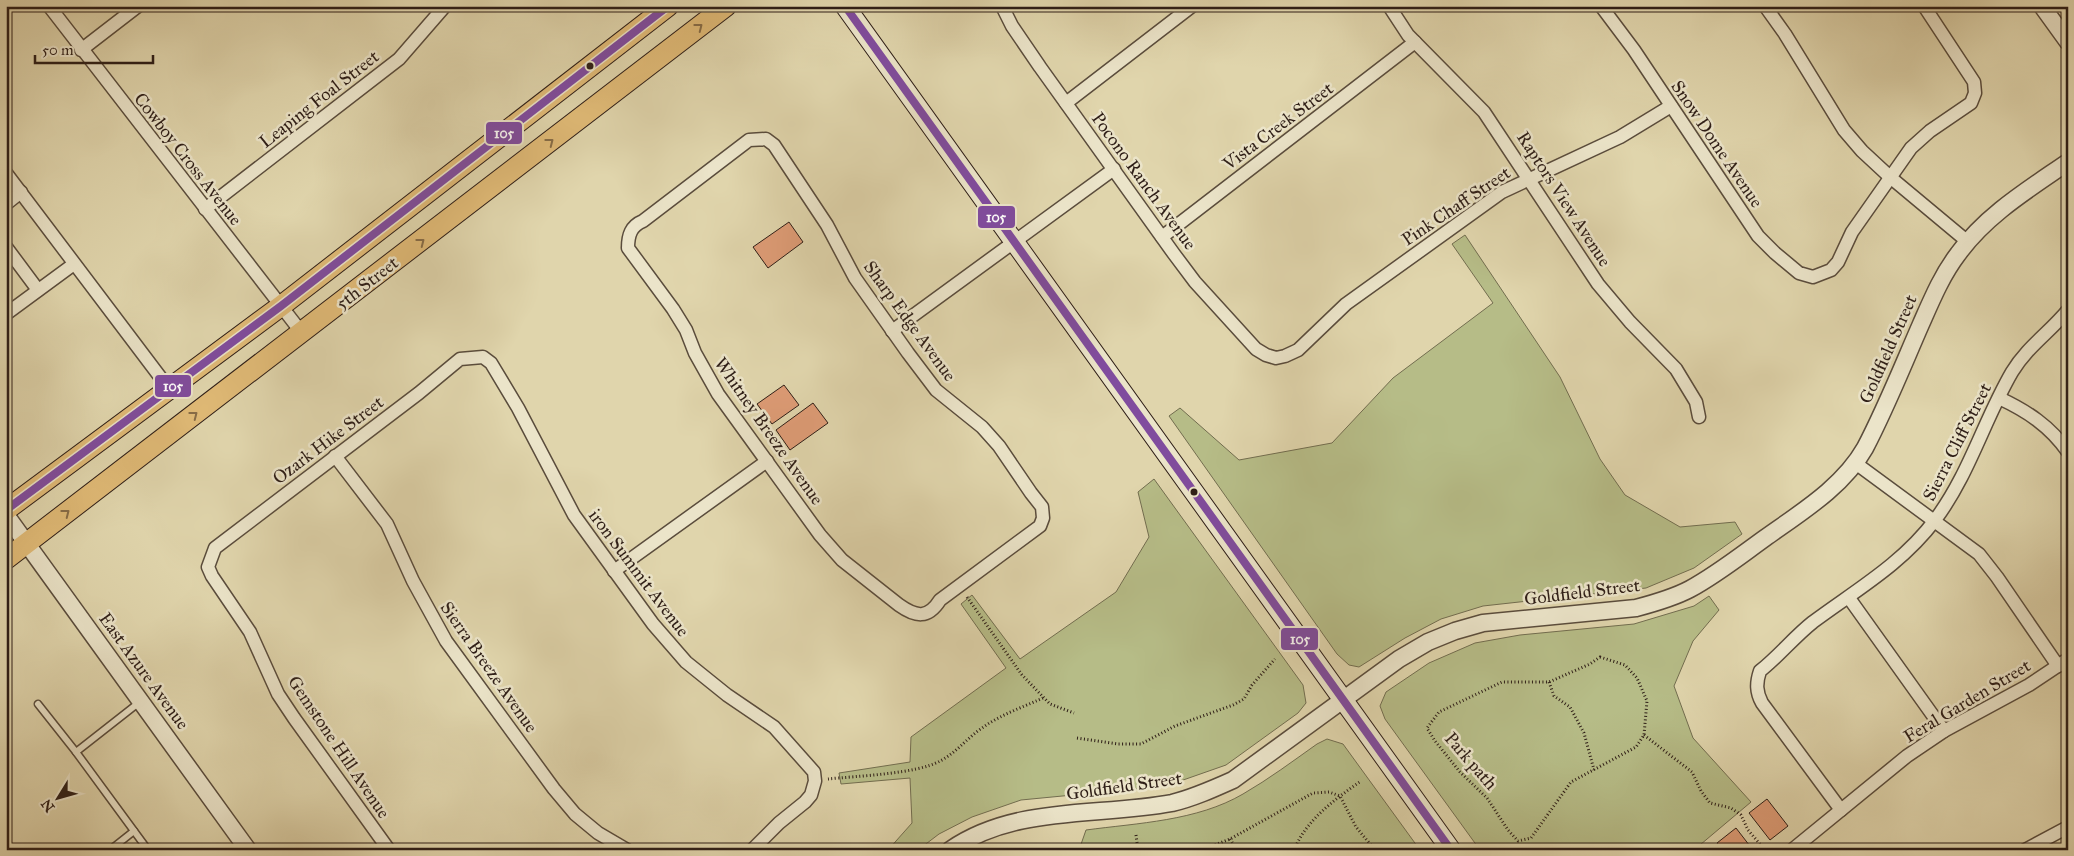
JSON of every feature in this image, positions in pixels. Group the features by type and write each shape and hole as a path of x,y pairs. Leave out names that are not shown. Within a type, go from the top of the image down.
{"main road":[{"name":"5th Street","path":"6,510 281,306 668,6"},
{"name":"5th Street","path":"6,559 726,6"},
{"path":"845,6 1451,850"}],"street":[{"name":"Cowboy Cross Avenue","path":"48,6 302,333"},
{"path":"81,50 138,6"},
{"name":"Leaping Foal Street","path":"205,209 399,59 445,6"},
{"name":"Pocono Ranch Avenue","path":"1002,6 1012,26 1066,103 1196,282 1256,349 1276,358"},
{"path":"1066,103 1192,6"},
{"name":"Raptors View Avenue","path":"1389,6 1415,42 1484,112 1614,304 1676,369 1696,402 1699,417"},
{"name":"Snow Dome Avenue","path":"1601,6 1629,42 1758,236 1774,253 1800,273 1813,277 1832,270 1838,262 1852,232 1890,177"},
{"path":"1765,6 1785,34 1844,130 1862,151 1968,242"},
{"path":"1890,177 1911,148 1930,131 1971,103 1975,93 1974,82 1924,6"},
{"path":"2042,6 2068,42"},
{"name":"Vista Creek Street","path":"1162,237 1415,42"},
{"name":"Pink Chaff Street","path":"1276,358 1298,350 1346,304 1502,192 1620,137 1671,106"},
{"name":"Sharp Edge Avenue","path":"628,238 635,225 643,221 749,140 766,139 774,145 827,225 854,278 936,390 982,427 999,446 1042,507 1043,518 1040,526 959,586"},
{"name":"Goldfield Street","path":"950,850 984,830 1008,822 1043,816 1172,803 1202,794 1233,780 1399,659 1428,642 1455,631 1483,624 1636,608 1661,601 1688,590 1716,573 1823,495 1854,462 1864,450 1888,401 1940,280 1958,253 2004,208 2068,162"},
{"path":"892,330 1114,169"},
{"path":"6,173 170,390"},
{"path":"6,204 21,192"},
{"name":"Whitney Breeze Avenue","path":"628,238 628,248 686,330 698,360 718,394 820,535 842,560 899,605 917,614 927,614 935,608 940,600 959,586"},
{"path":"6,247 38,290"},
{"path":"6,314 74,264"},
{"name":"Sierra Cliff Street","path":"1841,810 1762,703 1757,694 1757,680 1760,671 1812,623 1849,598 1893,564 1935,520 1960,482 1999,398 2024,354 2068,310"},
{"name":"iron Summit Avenue","path":"473,357 482,356 491,363 533,435 574,515 653,624 686,662 727,695 763,718 774,728 809,765 814,772 815,781"},
{"name":"Ozark Hike Street","path":"212,559 215,548 419,393 460,359 473,357"},
{"path":"1999,398 2035,417 2060,440 2068,452"},
{"name":"Sierra Breeze Avenue","path":"335,456 386,524 413,581 446,642 548,781 575,814 598,833 627,850"},
{"path":"614,571 767,461"},
{"path":"1854,462 1979,554 2063,663"},
{"name":"East Azure Avenue","path":"6,515 248,850"},
{"name":"Gemstone Hill Avenue","path":"212,559 208,567 212,576 250,632 278,694 389,850"},
{"path":"1849,598 1944,731"},
{"name":"Feral Garden Street","path":"1792,850 1907,756 1944,731 2029,685 2063,663"},
{"path":"752,850 779,823 806,802 811,795 815,781"},
{"path":"2025,850 2068,827"}],"lane":[{"path":"76,752 141,701"},
{"path":"38,704 148,850"},
{"path":"110,850 134,831"}],"path":[{"path":"959,586 1022,675 1044,698 1059,708 1074,713"},
{"name":"Park path","path":"1600,657 1625,665 1636,678 1647,701 1644,736 1636,748 1571,782 1530,838 1518,841 1508,830 1487,798 1460,772 1435,742 1427,728 1438,712 1502,682 1549,682 1590,664 1600,657"},
{"path":"1077,738 1118,744 1140,744 1175,726 1233,705 1244,699 1252,685 1275,659"},
{"path":"1549,682 1554,696 1570,707 1584,733 1594,770"},
{"path":"815,781 920,768 939,762 955,752 982,728 1005,714 1044,698"},
{"path":"1644,736 1692,772 1701,791 1710,803 1731,808 1741,815 1748,830 1765,850"},
{"path":"1294,850 1307,826 1340,796 1361,781"},
{"path":"1202,850 1230,839 1313,793 1329,792 1340,796 1356,827 1375,850"},
{"path":"1136,835 1138,850"},
{"path":"1230,839 1237,850"}],"green space":[{"path":"1465,235 1560,377 1600,459 1625,495 1680,527 1735,522 1742,534 1694,568 1646,588 1483,606 1441,619 1405,638 1359,667 1349,665 1337,654 1169,416 1180,408 1239,460 1332,443 1393,378 1493,303 1452,244"},
{"path":"1154,479 1303,685 1306,703 1298,713 1226,765 1166,786 1021,800 972,817 939,834 918,850 888,850 912,823 910,778 841,784 839,773 910,762 911,737 1006,668 961,604 972,595 1020,659 1116,592 1149,537 1138,492"},
{"path":"1709,596 1719,610 1693,641 1674,686 1693,738 1751,802 1694,850 1480,850 1385,719 1380,706 1386,692 1429,663 1475,643 1520,635 1634,624 1694,606"},
{"path":"1327,739 1343,744 1420,850 1098,850 1094,845 1092,850 1079,850 1086,830 1167,819 1206,810 1225,803 1253,788"}],"building":[{"path":"789,222 803,242 768,268 753,247"},
{"path":"784,385 799,405 772,424 757,404"},
{"path":"813,403 828,423 790,450 776,430"},
{"path":"1767,799 1788,826 1770,840 1749,813"},
{"path":"1736,828 1753,850 1722,850 1717,843"}],"transit line":[{"name":"105","path":"6,510 281,306 668,6"},
{"name":"105","path":"845,6 1451,850"}]}
